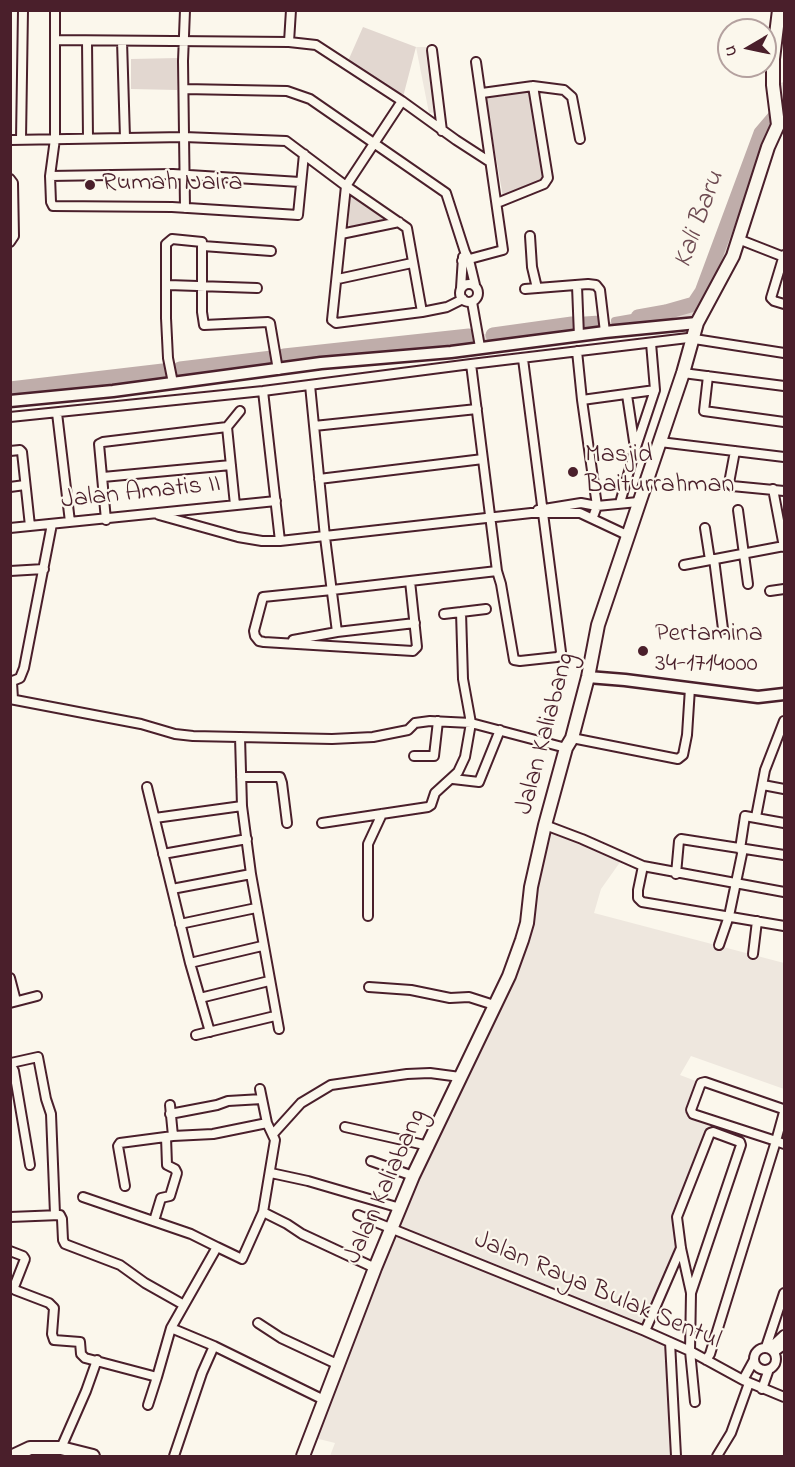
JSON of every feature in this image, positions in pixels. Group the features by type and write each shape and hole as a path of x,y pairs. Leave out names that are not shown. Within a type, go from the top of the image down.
{"main road":[{"name":"Jalan Kaliabang","path":"303,1456 413,1176 508,976 527,923 531,887 545,825 588,677 598,625 683,373 697,323 733,256 768,147 780,122 777,86 781,27 779,10"},
{"path":"13,1456 30,1448 61,1448 93,1456"}],"street":[{"path":"21,139 23,10"},
{"path":"55,10 55,139 50,176 51,202 55,206 185,208 298,215 304,154"},
{"path":"185,10 185,208"},
{"path":"289,42 291,10"},
{"path":"56,40 289,42 316,45 490,162"},
{"path":"87,41 88,138"},
{"path":"122,41 125,138"},
{"path":"432,50 442,131"},
{"path":"465,258 503,250 476,62"},
{"path":"482,93 533,86 564,90 572,97 580,139"},
{"path":"496,203 544,184 548,178 533,86"},
{"path":"184,89 295,93 310,99 373,144 446,193 478,296 468,301 422,312 333,323 346,186 373,144 402,101"},
{"path":"10,140 184,137 286,141 407,228 422,312"},
{"path":"50,176 184,175 300,182"},
{"path":"10,179 13,183 11,210 14,236 10,242"},
{"path":"341,234 399,222"},
{"path":"530,236 532,267 537,288"},
{"path":"172,380 168,358 167,242 172,239 201,241 203,246 202,312 204,325 270,323 278,367"},
{"path":"738,239 784,256 771,298 784,304"},
{"path":"203,246 271,250"},
{"path":"465,258 460,294 468,301 477,328 479,344"},
{"path":"338,279 412,263"},
{"path":"461,288 469,283 475,285"},
{"path":"168,285 257,288"},
{"path":"525,289 596,285 600,290 605,329"},
{"path":"577,286 579,334"},
{"path":"10,401 278,367 451,352 479,344 579,334 605,329 697,323"},
{"path":"10,417 263,391 577,351 694,339 784,353"},
{"path":"620,503 655,390 651,343"},
{"path":"577,351 597,506 593,517"},
{"path":"471,364 497,571 514,660 520,662 560,656 523,359"},
{"path":"683,373 784,386"},
{"path":"708,376 704,411 784,422"},
{"path":"310,385 337,632"},
{"path":"582,400 655,390"},
{"path":"263,391 280,541"},
{"path":"627,395 635,450"},
{"path":"314,426 477,409"},
{"path":"106,520 99,444 227,427 240,411"},
{"path":"57,413 70,522"},
{"path":"227,427 235,505"},
{"path":"660,442 784,457"},
{"path":"10,451 20,450 22,452 30,526"},
{"path":"735,452 730,485 784,491"},
{"path":"319,479 483,459"},
{"path":"103,477 231,465"},
{"path":"10,487 25,485"},
{"path":"684,565 784,547 773,489"},
{"name":"Jalan Amatis II","path":"10,528 276,501"},
{"path":"155,514 177,522 238,537 280,541 531,513 580,503 597,506 638,502"},
{"path":"738,510 748,584"},
{"path":"542,511 580,513 593,517 629,536"},
{"path":"52,524 23,674 11,682 12,699 141,724 175,734 240,737 373,737 408,730 419,722 438,721 471,723 569,743 678,759 683,754 687,735 690,688"},
{"path":"705,528 723,629"},
{"path":"10,572 44,569"},
{"path":"415,623 337,632 292,642 259,641 254,631 263,597 497,571"},
{"path":"292,642 294,645 413,651 417,647 410,581"},
{"path":"770,591 784,589"},
{"path":"444,614 486,609"},
{"path":"322,823 428,807 435,793 453,779 464,760 471,723 464,679 461,612"},
{"path":"588,677 758,697 784,694"},
{"path":"414,756 434,756 438,721"},
{"path":"756,817 766,767 784,721"},
{"path":"453,779 479,782 500,730"},
{"path":"240,737 242,806 251,874 262,946 279,1029"},
{"path":"241,777 279,777 282,783 287,823"},
{"path":"763,785 784,789"},
{"path":"147,787 190,963 210,1032"},
{"path":"155,818 242,806"},
{"path":"368,916 368,844 382,814"},
{"path":"719,945 729,916 736,884 745,816 784,823"},
{"path":"545,825 582,838 643,866 676,874 784,892"},
{"path":"163,854 247,839"},
{"path":"676,874 681,839 784,855"},
{"path":"643,866 638,890 638,898 642,902 784,926"},
{"path":"172,889 251,874"},
{"path":"180,924 256,908"},
{"path":"753,954 757,921"},
{"path":"190,963 262,946"},
{"path":"10,978 13,1002 37,996"},
{"path":"200,998 269,981"},
{"path":"369,987 411,990 450,998 469,997 494,1005"},
{"path":"196,1035 275,1016"},
{"path":"30,1165 13,1085 11,1063 38,1057 51,1114 55,1214"},
{"path":"273,1134 301,1103 331,1085 407,1074 430,1073 460,1077"},
{"path":"706,1360 710,1354 776,1141 784,1114 783,1109 705,1082 701,1083 691,1110 693,1114 776,1141 784,1144"},
{"path":"83,1197 191,1234 242,1259 263,1212 275,1149 260,1089"},
{"path":"154,1221 161,1198 170,1196 177,1173 176,1169 167,1165 170,1110 228,1101 262,1099"},
{"path":"125,1186 119,1143 170,1136 213,1134 267,1123"},
{"path":"345,1126 429,1146"},
{"path":"691,1293 741,1145 740,1142 713,1132 710,1133 677,1217 691,1293 690,1351 695,1402"},
{"path":"371,1161 413,1176"},
{"path":"271,1173 308,1181 400,1208"},
{"path":"263,1212 288,1224 302,1234 375,1268"},
{"path":"10,1217 55,1214 62,1219 65,1244 120,1265 145,1283 184,1305"},
{"name":"Jalan Raya Bulak Sentul","path":"358,1215 645,1331 690,1351 746,1382 784,1397"},
{"path":"148,1405 171,1328 217,1248"},
{"path":"645,1331 681,1248"},
{"path":"10,1251 25,1257 14,1278 15,1290 49,1303 54,1308 52,1334 54,1340 80,1342 81,1354 85,1358 157,1377"},
{"path":"762,1389 769,1369 776,1362 770,1349 784,1293"},
{"path":"258,1323 281,1338 339,1365"},
{"path":"171,1328 214,1346 324,1400"},
{"path":"770,1349 784,1335"},
{"path":"670,1342 676,1456"},
{"path":"717,1456 731,1432 757,1351 784,1345"},
{"path":"174,1456 202,1373 214,1346"},
{"path":"61,1448 97,1360"},
{"path":"754,1360 759,1369 769,1369"}],"shaded area":[{"path":"363,27 416,47 403,97 348,61"},
{"path":"416,47 426,47 438,112 429,113"},
{"path":"178,58 177,90 131,89 131,59"},
{"path":"784,82 784,120 778,125 744,217 697,323 11,401 10,389 572,324 604,323 666,312 693,304 702,292 761,133 778,113 773,85"},
{"path":"531,88 545,180 503,197 485,95"},
{"path":"350,190 394,222 348,230"},
{"path":"545,825 623,858 601,889 594,913 784,963 784,1089 691,1056 680,1075 701,1083 691,1110 712,1121 710,1133 677,1217 681,1248 645,1331 670,1342 676,1456 330,1456 335,1443 311,1437 375,1268 509,976"}],"waterway":[{"name":"Kali Baru","path":"638,317 694,304 702,292 761,133 784,106"},
{"path":"615,321 638,317"},
{"path":"585,324 600,323"},
{"path":"493,335 572,324"},
{"path":"284,356 469,336"},
{"path":"180,369 272,358"},
{"path":"10,389 163,371"}],"place":[{"name":"Rumah Naira","path":"90,185"},
{"name":"Masjid Baiturrahman","path":"573,472"},
{"name":"Pertamina 34-1714000","path":"643,651"}]}
